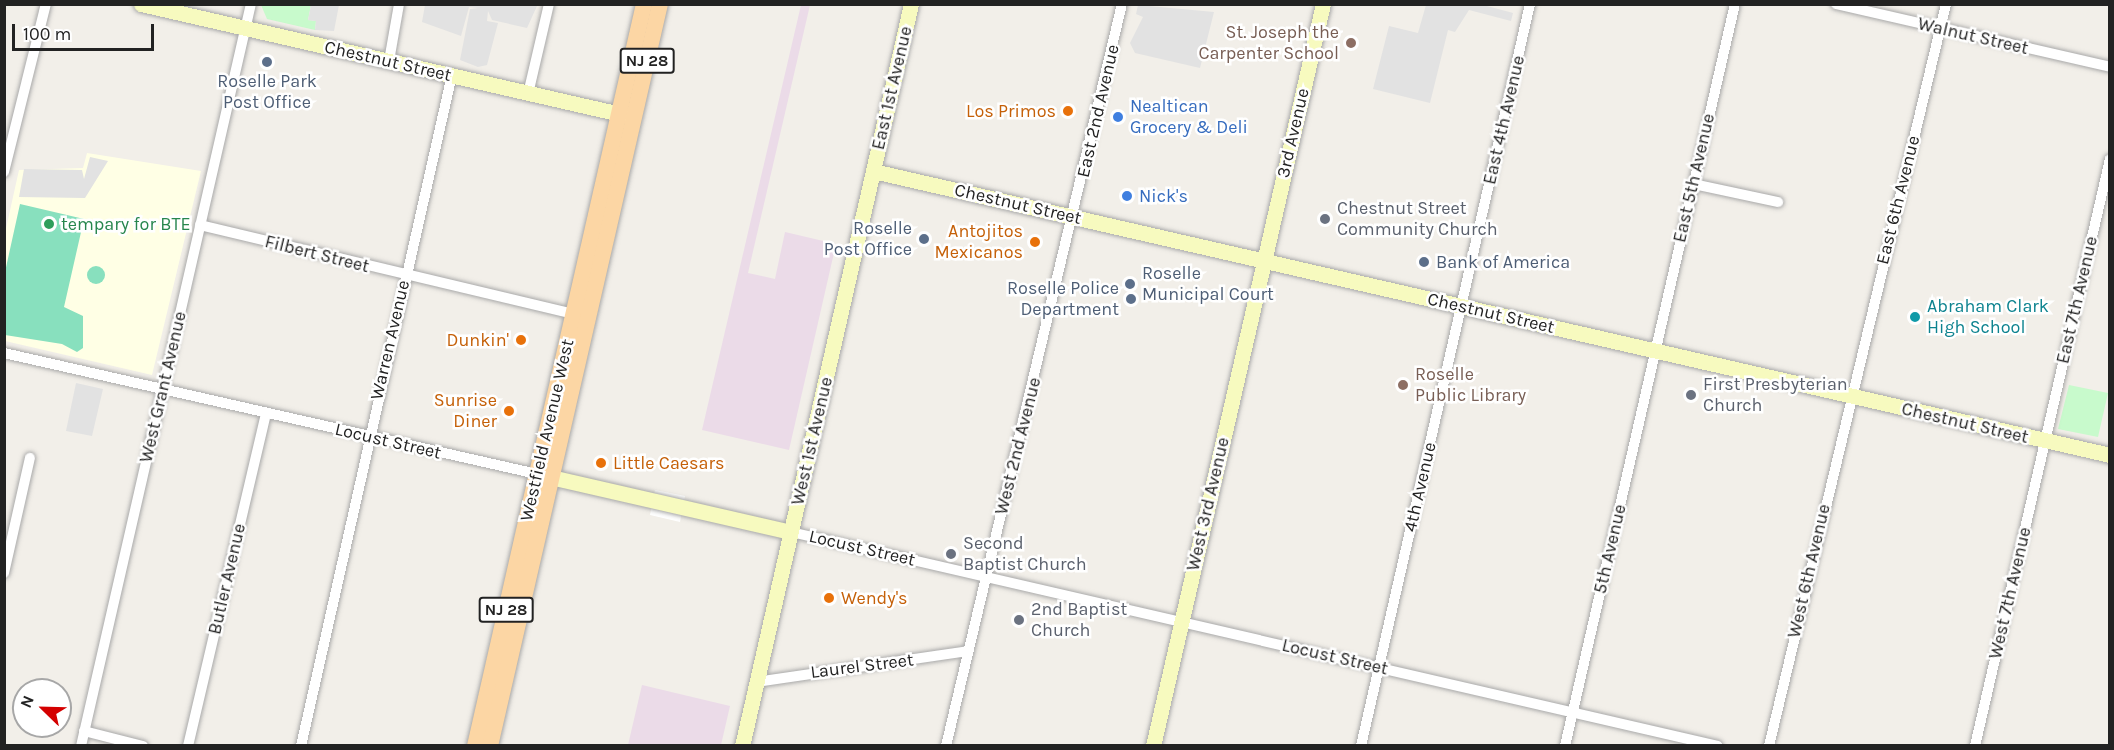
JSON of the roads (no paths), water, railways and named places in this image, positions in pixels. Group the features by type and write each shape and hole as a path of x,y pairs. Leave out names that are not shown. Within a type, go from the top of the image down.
{"main road":[{"name":"NJ 28","path":"627,115 644,4"},
{"name":"NJ 28","path":"627,115 660,4"},
{"name":"Westfield Avenue West","path":"544,476 573,314 627,115"},
{"name":"Westfield Avenue West","path":"475,746 490,711 627,115"},
{"name":"Westfield Avenue West","path":"490,711 490,746"}],"street":[{"path":"4,172 9,133 46,4"},
{"name":"Chestnut Street","path":"141,4 627,115"},
{"name":"West Grant Avenue","path":"81,746 251,4"},
{"path":"389,61 399,4"},
{"path":"528,94 549,4"},
{"name":"East 1st Avenue","path":"873,171 911,4"},
{"name":"East 2nd Avenue","path":"1074,217 1122,4"},
{"name":"3rd Avenue","path":"1264,262 1323,4"},
{"name":"East 4th Avenue","path":"1461,307 1530,4"},
{"name":"East 5th Avenue","path":"1653,351 1735,4"},
{"name":"Walnut Street","path":"1836,4 2109,67"},
{"name":"East 6th Avenue","path":"1849,396 1946,4"},
{"name":"Warren Avenue","path":"301,746 404,276 452,75"},
{"name":"East 7th Avenue","path":"2044,441 2109,159"},
{"name":"Chestnut Street","path":"873,171 2109,455"},
{"name":"West 1st Avenue","path":"742,746 873,171"},
{"path":"1693,184 1778,202"},
{"name":"West 2nd Avenue","path":"946,746 1074,217"},
{"name":"Filbert Street","path":"200,225 404,276 573,314"},
{"name":"West 3rd Avenue","path":"1153,746 1264,262"},
{"name":"4th Avenue","path":"1361,746 1461,307"},
{"name":"5th Avenue","path":"1564,746 1653,351"},
{"name":"Locust Street","path":"4,353 1718,746"},
{"name":"West 6th Avenue","path":"1769,746 1849,396"},
{"name":"Butler Avenue","path":"188,746 266,413"},
{"name":"West 7th Avenue","path":"1975,746 2044,441"},
{"path":"4,573 30,458"},
{"name":"Laurel Street","path":"756,682 968,651"},
{"path":"84,730 143,746"}],"place":[{"name":"St. Joseph the Carpenter School","path":"1351,43"},
{"name":"Roselle Park Post Office","path":"267,62"},
{"name":"Los Primos","path":"1068,111"},
{"name":"Nealtican Grocery & Deli","path":"1118,117"},
{"name":"Nick's","path":"1127,196"},
{"name":"Chestnut Street Community Church","path":"1325,219"},
{"name":"tempary for BTE","path":"49,224"},
{"name":"Roselle Post Office","path":"924,239"},
{"name":"Antojitos Mexicanos","path":"1035,242"},
{"name":"Bank of America","path":"1424,262"},
{"name":"Roselle Municipal Court","path":"1130,284"},
{"name":"Roselle Police Department","path":"1131,299"},
{"name":"Abraham Clark High School","path":"1915,317"},
{"name":"Dunkin'","path":"521,340"},
{"name":"Roselle Public Library","path":"1403,385"},
{"name":"First Presbyterian Church","path":"1691,395"},
{"name":"Sunrise Diner","path":"509,411"},
{"name":"Little Caesars","path":"601,463"},
{"name":"Second Baptist Church","path":"951,554"},
{"name":"Wendy's","path":"829,598"},
{"name":"2nd Baptist Church","path":"1019,620"}]}
